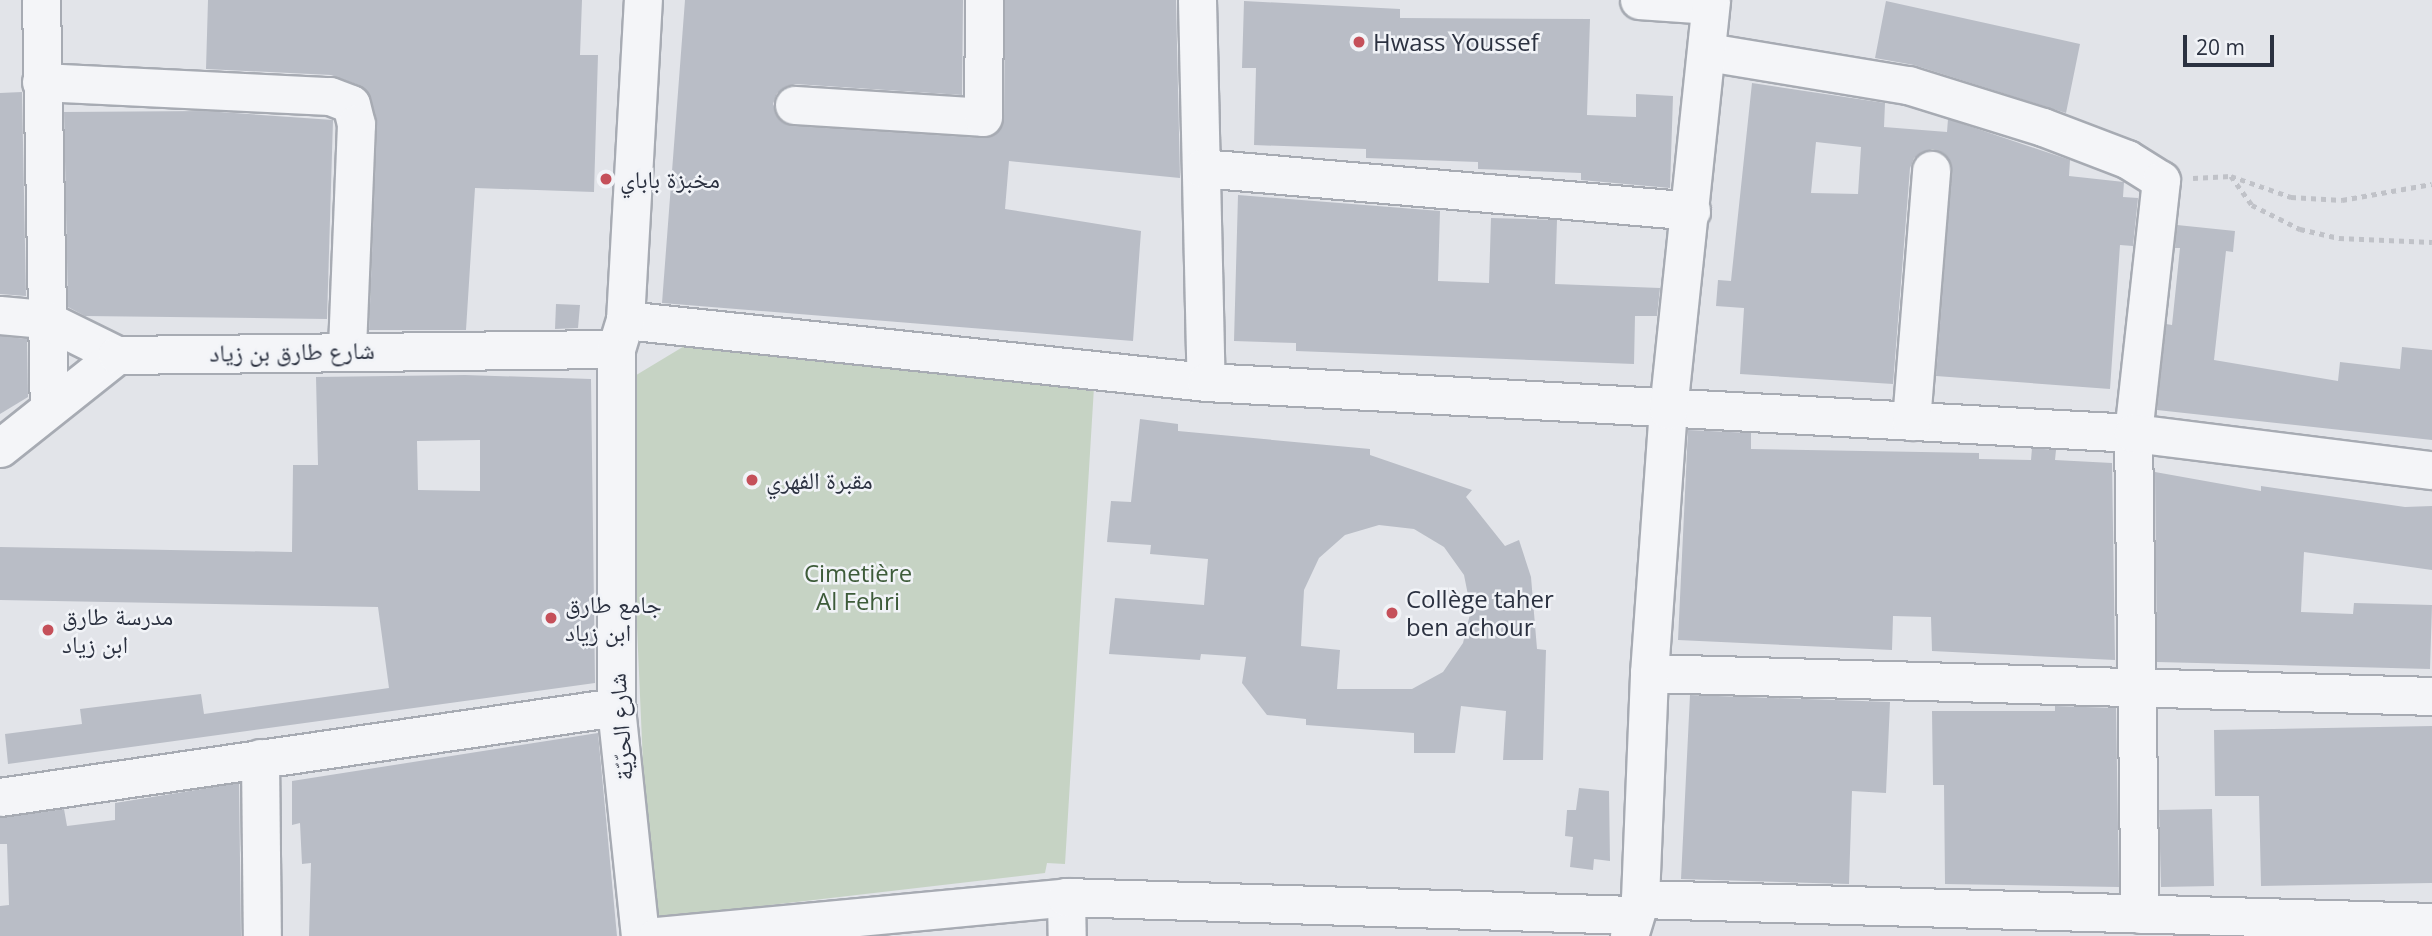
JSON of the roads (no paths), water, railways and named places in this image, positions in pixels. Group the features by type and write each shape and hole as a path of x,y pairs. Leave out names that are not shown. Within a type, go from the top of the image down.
{"street":[{"path":"41,0 44,319 49,407"},
{"name":"شارع الحرّيّة","path":"640,936 616,707 621,335 643,0"},
{"path":"794,105 983,117 984,0"},
{"path":"1197,0 1206,382"},
{"path":"1634,917 1648,673 1668,410 1692,211 1711,3 1639,0"},
{"path":"1708,52 1908,85 2043,127 2127,159 2161,180 2133,433 2139,685 2140,914"},
{"path":"41,82 330,96 351,104 356,124 347,349"},
{"path":"1202,168 1692,211"},
{"path":"1911,421 1931,170"},
{"path":"0,315 44,319 117,355 0,448"},
{"name":"شارع طارق بن زياد","path":"117,355 347,349 621,335 1206,382 1668,410 2133,433 2432,470"},
{"path":"1648,673 2139,685 2432,696"},
{"path":"0,797 616,707"},
{"path":"260,758 262,936"},
{"path":"1066,897 1067,936"},
{"path":"657,936 1066,897 1634,917 2047,925 2140,914 2227,927 2432,922"}],"place":[{"name":"Hwass Youssef","path":"1359,42"},
{"name":"مخبزة باباي","path":"606,179"},
{"name":"مقبرة الفهري","path":"752,480"},
{"name":"Collège taher ben achour","path":"1392,613"},
{"name":"جامع طارق ابن زياد","path":"551,618"},
{"name":"مدرسة طارق ابن زياد","path":"48,630"}],"park label":[{"name":"Cimetière Al Fehri","path":"858,587"}]}
